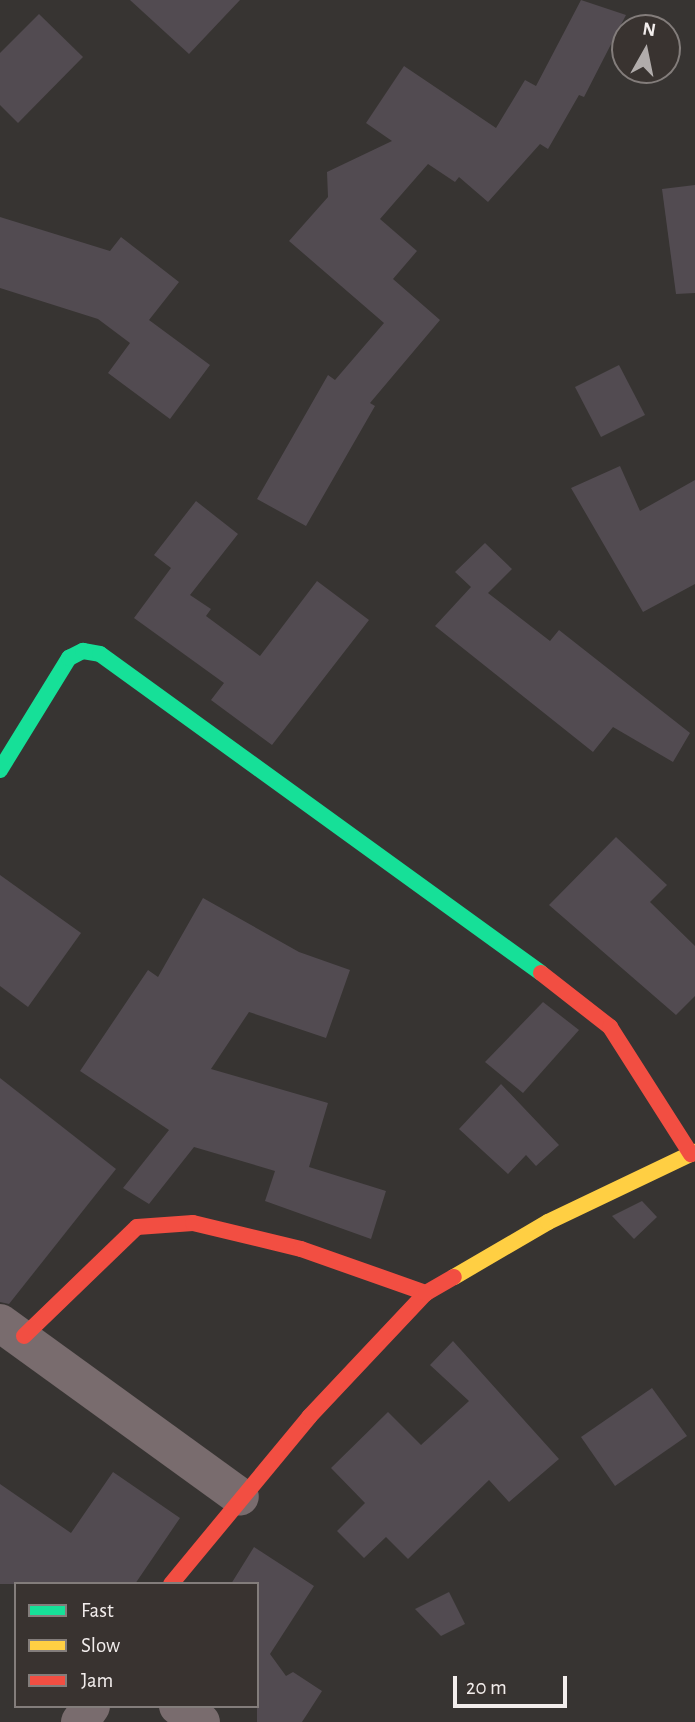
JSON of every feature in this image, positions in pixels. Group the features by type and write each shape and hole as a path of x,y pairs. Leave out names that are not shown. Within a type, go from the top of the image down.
{"street":[{"path":"0,770 69,658 83,651 100,654 476,922 610,1027 693,1153 548,1222 426,1293 240,1497 174,1582"},
{"path":"240,1497 12,1329 137,1227 194,1223 301,1249 426,1293"},
{"path":"181,1708 201,1722"}],"building":[{"path":"130,0 240,0 189,54"},
{"path":"581,0 623,14 611,14 611,44 584,97 579,95 548,149 540,144 488,202 459,177 455,182 428,164 380,219 417,251 393,279 440,320 370,403 375,406 306,526 257,499 328,375 335,380 384,323 289,241 328,197 327,172 392,141 366,123 404,66 496,128 525,80 536,86"},
{"path":"39,14 83,57 18,123 0,105 0,53"},
{"path":"695,185 695,293 676,294 662,189"},
{"path":"0,217 110,251 121,237 179,282 149,320 210,365 170,419 108,373 130,343 98,319 0,288"},
{"path":"619,365 645,415 601,437 575,387"},
{"path":"620,466 640,511 695,480 695,584 643,612 571,488"},
{"path":"196,501 238,534 190,595 211,609 206,616 260,656 317,581 369,620 272,745 211,700 224,683 134,618 171,568 154,555"},
{"path":"485,543 512,569 488,593 550,641 559,630 690,733 673,762 613,727 593,752 435,626 471,587 455,572"},
{"path":"616,837 667,885 650,902 695,946 695,996 676,1015 549,905"},
{"path":"0,875 81,933 28,1007 0,986"},
{"path":"203,898 299,952 350,970 326,1038 249,1012 211,1069 328,1103 309,1167 386,1191 371,1239 265,1201 275,1171 194,1147 149,1204 123,1188 169,1130 80,1071 148,970 158,977"},
{"path":"543,1002 579,1030 523,1093 485,1062"},
{"path":"0,1078 116,1169 9,1304 0,1302"},
{"path":"501,1084 559,1145 536,1166 526,1155 508,1174 459,1129"},
{"path":"642,1201 657,1217 634,1239 612,1216"},
{"path":"453,1341 559,1459 509,1502 489,1480 408,1559 386,1537 364,1558 337,1531 365,1503 331,1468 388,1412 421,1445 469,1401 430,1365"},
{"path":"652,1388 687,1436 615,1486 581,1437"},
{"path":"113,1472 180,1518 136,1582 0,1584 0,1484 71,1533"},
{"path":"254,1547 314,1586 270,1654 286,1676 293,1672 322,1691 302,1722 257,1722 259,1582 232,1582"},
{"path":"449,1592 465,1624 441,1636 415,1609"}],"traffic: fast":[{"path":"0,770 69,658 83,651 100,654 541,973"}],"traffic: slow":[{"path":"454,1277 548,1222 695,1152"}],"traffic: jam":[{"path":"541,973 610,1027 691,1154"},
{"path":"24,1336 137,1227 193,1223 301,1249 426,1293"},
{"path":"173,1582 309,1417 426,1293 454,1277"}]}
